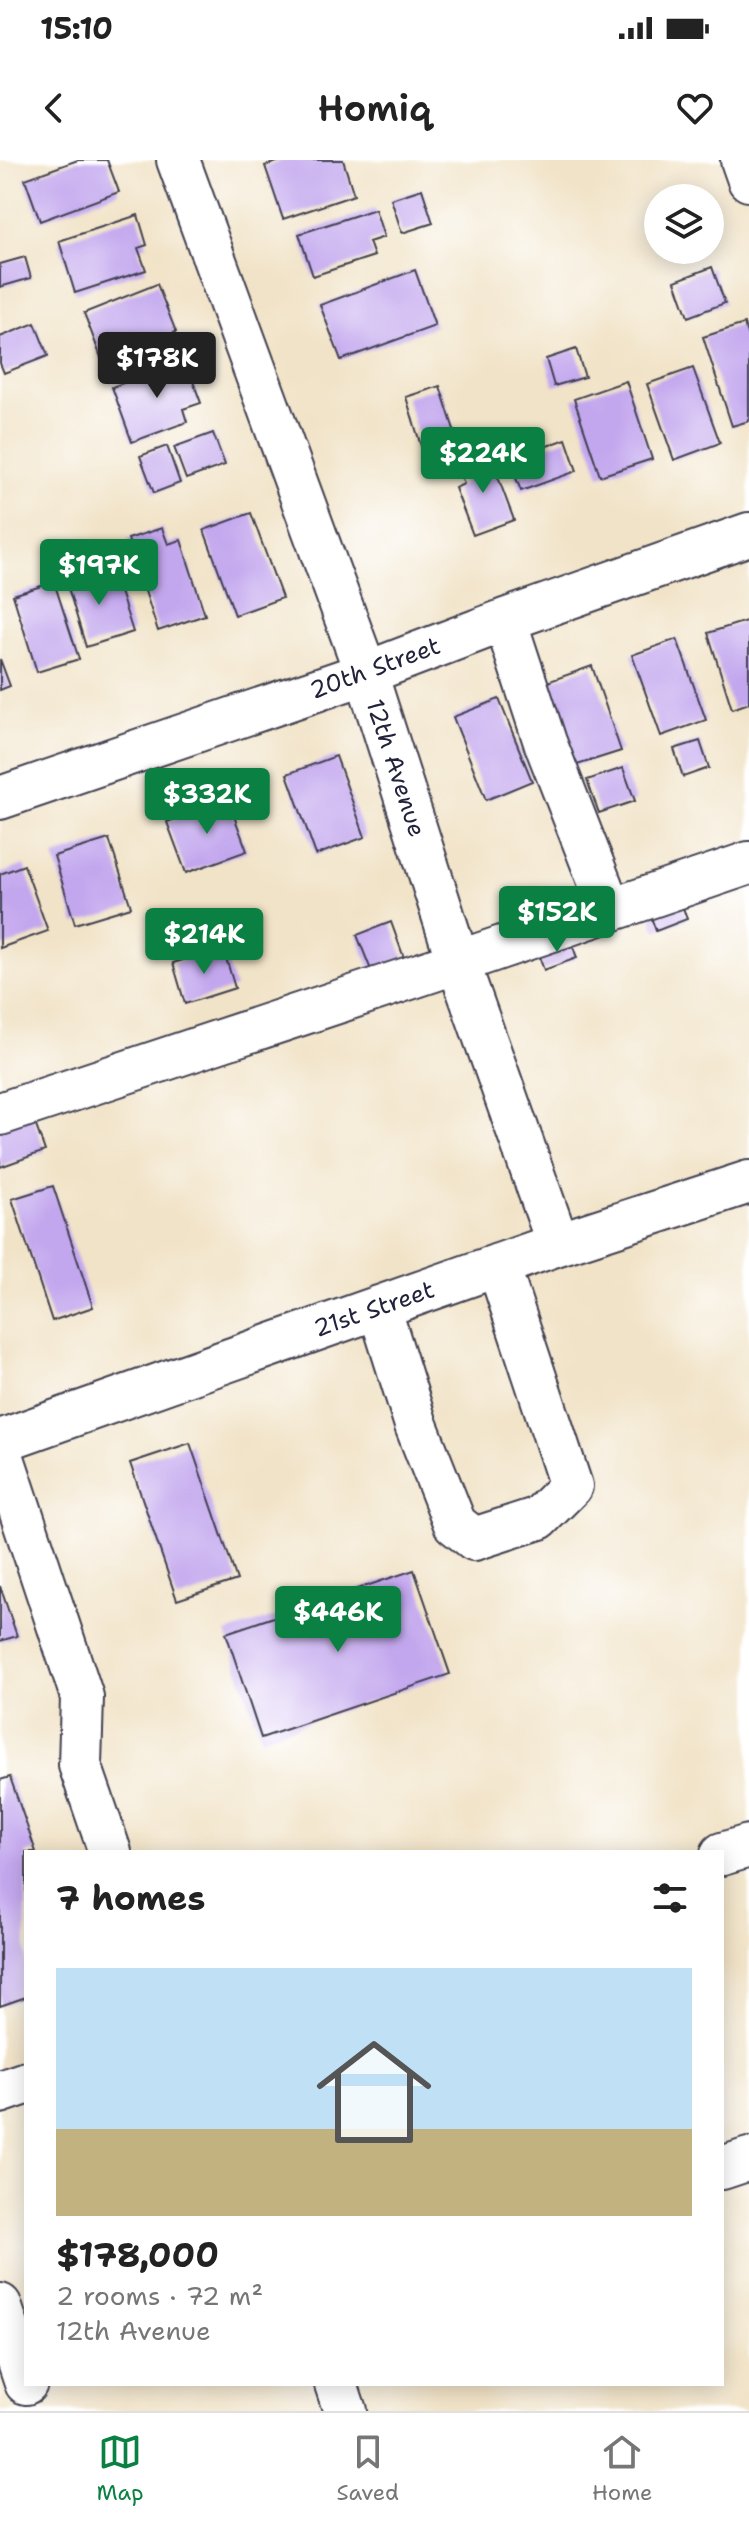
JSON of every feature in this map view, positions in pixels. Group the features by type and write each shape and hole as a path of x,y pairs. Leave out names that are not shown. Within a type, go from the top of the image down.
{"street":[{"name":"12th Avenue","path":"178,160 366,673 458,962 558,1244"},
{"path":"742,160 749,180"},
{"name":"20th Street","path":"0,798 366,673 505,620 749,534"},
{"path":"505,620 545,742 610,909"},
{"path":"0,1114 749,863"},
{"name":"21st Street","path":"0,1441 558,1244 749,1182"},
{"path":"379,1307 416,1425 455,1524 474,1539 539,1518 571,1486 498,1265"},
{"path":"0,1449 82,1697 80,1765 109,1850"},
{"path":"724,1853 749,1846"},
{"path":"0,2092 24,2084"},
{"path":"724,2167 749,2159"},
{"path":"0,2305 17,2366"},
{"path":"25,2386 35,2411"},
{"path":"337,2386 345,2411"}],"building":[{"path":"78,160 107,160 119,192 40,221 25,179"},
{"path":"283,160 343,160 354,195 283,219 265,166"},
{"path":"422,189 433,223 402,233 391,199"},
{"path":"375,209 384,237 369,242 374,256 313,276 299,234"},
{"path":"138,215 147,245 138,248 146,270 75,293 59,241"},
{"path":"25,257 31,278 0,287 0,264"},
{"path":"712,267 725,303 688,317 675,281"},
{"path":"415,270 435,326 341,360 320,305"},
{"path":"157,284 176,332 102,360 84,313"},
{"path":"35,323 48,356 4,373 0,363 0,337"},
{"path":"744,324 749,340 749,421 732,426 703,337"},
{"path":"576,349 585,377 554,386 546,359"},
{"path":"185,360 201,403 183,409 187,422 132,442 112,387"},
{"path":"693,368 720,443 674,460 647,384"},
{"path":"626,381 652,459 600,476 574,399"},
{"path":"440,386 456,436 421,446 406,397"},
{"path":"213,433 225,465 186,479 174,447"},
{"path":"566,439 577,471 521,491 509,460"},
{"path":"167,446 180,483 154,493 140,456"},
{"path":"489,453 514,520 473,535 455,488 464,484 457,465"},
{"path":"251,513 282,598 235,615 204,530"},
{"path":"162,528 168,544 181,540 205,615 158,631 128,539"},
{"path":"112,567 133,632 86,647 66,581"},
{"path":"54,582 79,659 37,672 13,595"},
{"path":"749,620 749,703 732,709 708,633"},
{"path":"677,639 706,720 661,736 632,655"},
{"path":"0,659 10,686 0,690"},
{"path":"592,666 621,751 574,766 547,682"},
{"path":"499,699 532,781 486,800 453,717"},
{"path":"700,741 709,768 683,777 674,749"},
{"path":"336,756 365,837 316,855 287,774"},
{"path":"623,768 635,801 599,813 587,780"},
{"path":"228,800 247,851 186,873 167,822"},
{"path":"109,839 131,907 75,924 54,856"},
{"path":"24,865 48,931 0,948 0,874"},
{"path":"678,894 687,919 656,931 647,906"},
{"path":"391,922 404,958 371,970 357,935"},
{"path":"570,938 577,958 544,970 537,951"},
{"path":"223,948 235,988 185,1004 173,963"},
{"path":"31,1112 45,1151 0,1167 0,1123"},
{"path":"53,1186 93,1307 52,1321 12,1199"},
{"path":"190,1443 237,1580 177,1600 130,1463"},
{"path":"414,1570 450,1674 261,1738 226,1633"},
{"path":"0,1586 17,1636 0,1641"},
{"path":"10,1777 35,1850 24,1850 24,1998 0,2006 0,1780"}]}
